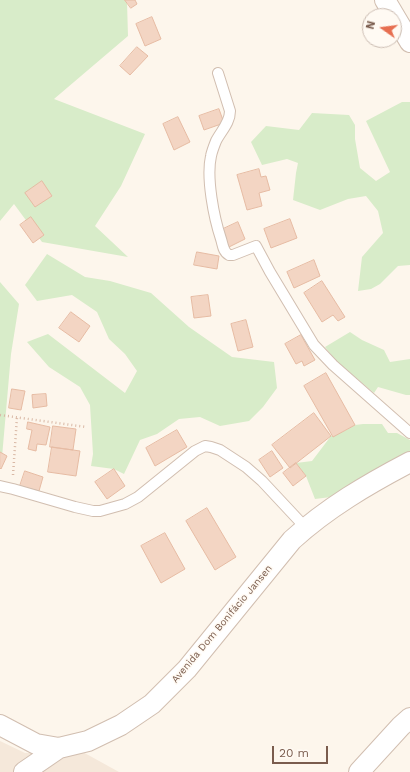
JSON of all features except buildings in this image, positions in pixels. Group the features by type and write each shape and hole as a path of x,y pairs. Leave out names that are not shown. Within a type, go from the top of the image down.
{"street":[{"path":"385,0 410,42"},
{"name":"Avenida Dom Bonifácio Jansen","path":"0,725 36,744 59,748 88,741 121,725 152,704 186,669 292,540 347,497 410,462"},
{"path":"359,772 410,718"},
{"path":"24,772 59,748"}],"lane":[{"path":"218,73 230,115 216,142 211,158 210,170 215,220 224,252 228,255 233,255 256,246 314,345 333,365 410,433"},
{"path":"0,486 75,507 100,511 125,504 138,497 195,451 205,446 220,450 246,467 262,481 306,528"}],"path":[{"path":"0,415 86,427"},
{"path":"12,489 17,417"}],"shaded area":[{"path":"0,741 25,753 81,751 119,772 0,772"}],"green space":[{"path":"0,0 125,0 127,2 128,36 54,99 145,134 121,186 95,226 128,257 42,242 14,204 0,221"},
{"path":"402,102 410,102 410,265 398,266 380,284 371,289 358,291 362,257 383,233 378,211 366,196 348,199 320,210 293,200 298,163 287,159 262,165 251,142 266,126 299,130 312,113 349,115 355,125 355,139 360,168 376,181 390,172 366,121"},
{"path":"47,254 85,277 110,281 151,293 189,327 232,357 274,362 277,388 263,407 249,421 220,426 200,417 179,419 157,434 140,440 124,474 114,469 91,466 93,454 90,405 80,387 49,367 27,342 48,334 125,393 137,371 125,354 109,339 97,312 72,295 37,301 25,285"},
{"path":"0,282 19,304 11,354 2,457 0,457"},
{"path":"350,332 362,340 384,350 390,362 410,359 410,395 378,387 374,393 336,361 325,347"},
{"path":"382,424 388,433 397,433 410,440 410,458 339,496 315,499 306,476 296,463 312,461 331,436 355,425"}]}
